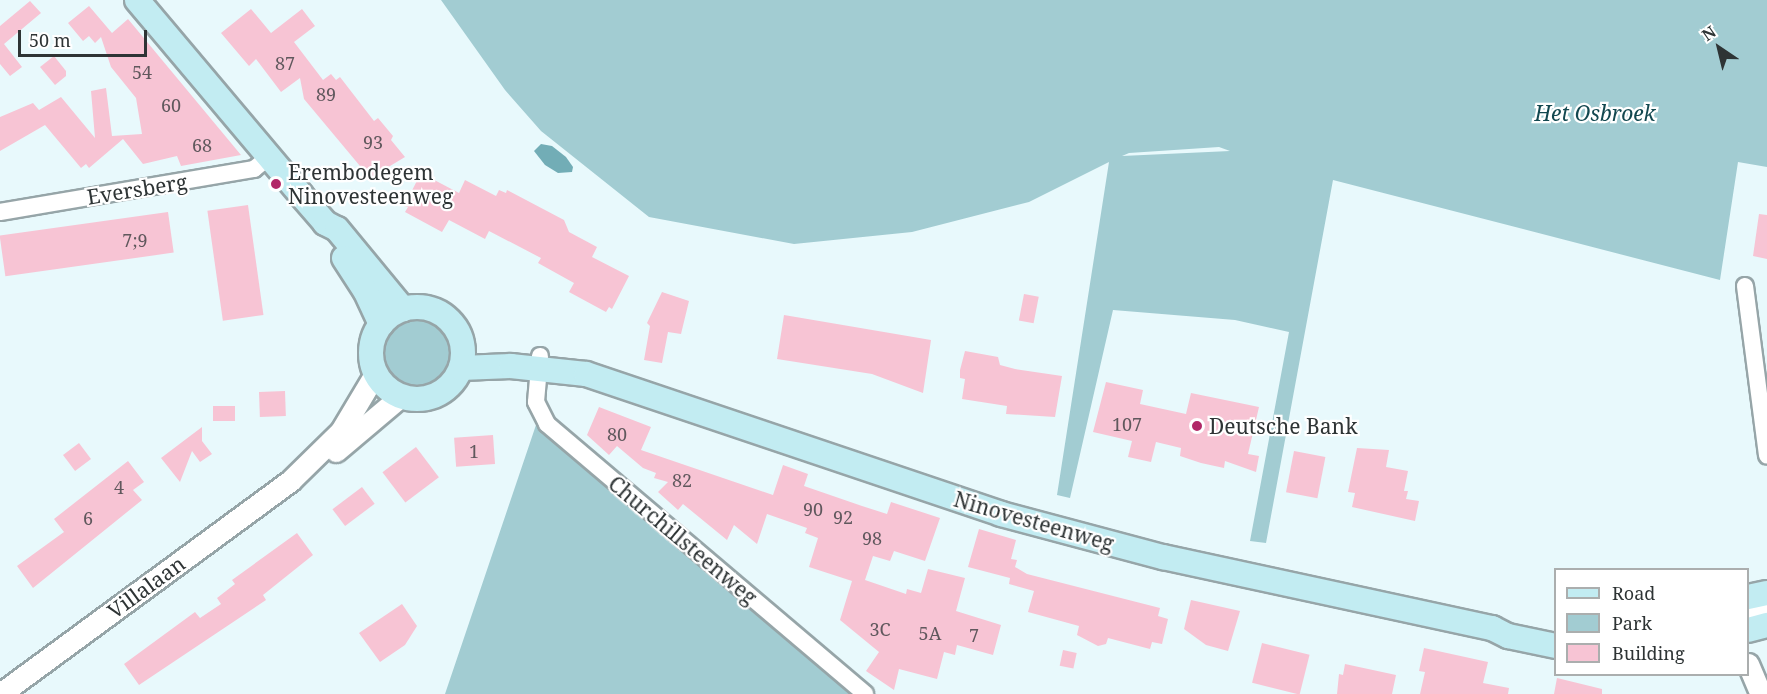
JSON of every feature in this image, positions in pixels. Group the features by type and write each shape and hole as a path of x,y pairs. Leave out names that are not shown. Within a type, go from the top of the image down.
{"main road":[{"path":"137,0 325,223 336,229 403,309"},
{"path":"325,223 328,236 365,290 381,324"},
{"path":"426,308 446,317 462,342 461,368 454,381 437,395 415,400 400,397 385,388 375,374 370,348 381,324 403,309 426,308"},
{"name":"Ninovesteenweg","path":"462,342 586,374 1001,514 1163,557 1492,628 1554,631"},
{"name":"Ninovesteenweg","path":"461,368 539,362"},
{"path":"1749,597 1767,594"},
{"path":"1749,630 1767,625"},
{"name":"Ninovesteenweg","path":"1492,628 1508,636 1554,646"}],"street":[{"name":"Eversberg","path":"0,212 254,169 269,157"},
{"path":"1745,286 1767,456"},
{"name":"Churchillsteenweg","path":"539,362 536,402 547,424 865,694"},
{"name":"Villalaan","path":"337,444 375,374"},
{"name":"Villalaan","path":"0,694 291,480 304,477 337,444 400,397"},
{"path":"1749,619 1767,594"},
{"path":"1749,666 1763,694"},
{"path":"1763,694 1767,669"}],"green space":[{"name":"Het Osbroek","path":"441,0 1767,0 1767,167 1738,162 1720,280 1333,180 1266,543 1250,541 1289,332 1235,320 1113,310 1070,498 1057,495 1109,162 1029,202 912,232 794,244 649,217 541,131 505,90","holes":["1219,147 1230,151 1122,156 1129,153"]},
{"path":"423,316 442,326 450,338 452,352 450,366 442,378 430,386 409,388 390,378 382,366 380,345 390,326 402,318"},
{"path":"537,422 564,450 852,694 445,694"}],"shaded area":[{"path":"541,144 552,146 566,157 573,167 572,172 558,173 545,165 534,151"}],"building":[{"path":"30,1 41,13 4,44 22,67 10,76 0,64 0,26"},
{"path":"89,6 112,33 128,19 241,155 181,166 177,156 143,164 123,139 89,168 86,164 81,168 45,125 0,151 0,117 33,103 39,110 61,97 95,138 91,91 106,88 112,136 142,134 136,98 111,67 101,37 95,43 89,36 83,41 68,23"},
{"path":"251,9 271,33 302,9 315,26 294,42 323,80 331,74 336,80 340,77 374,121 378,118 393,136 391,140 405,157 370,178 304,99 300,78 281,92 256,59 249,66 221,33"},
{"path":"54,56 66,71 66,76 55,85 40,67"},
{"path":"421,173 459,193 465,180 496,196 499,190 506,193 507,190 564,220 569,232 597,247 592,257 629,276 612,309 609,307 606,312 569,292 574,283 538,263 541,258 489,231 485,239 449,220 442,232 405,212 408,207 404,206"},
{"path":"248,205 263,315 223,321 207,211"},
{"path":"168,212 174,253 5,276 0,236"},
{"path":"1759,214 1767,215 1767,259 1753,256"},
{"path":"662,292 689,301 681,334 668,332 662,363 644,360 650,326 647,323"},
{"path":"1024,294 1039,297 1034,323 1019,321"},
{"path":"784,315 931,340 923,393 872,374 777,359"},
{"path":"965,351 998,357 1000,365 1015,369 1062,376 1055,417 1006,414 1007,406 962,399 965,379 960,378 960,370"},
{"path":"1106,382 1143,390 1140,404 1186,414 1191,393 1259,407 1248,454 1259,456 1256,472 1225,461 1224,468 1201,463 1180,456 1181,448 1156,442 1151,462 1128,457 1132,441 1093,432"},
{"path":"285,391 286,416 260,417 259,392"},
{"path":"213,406 235,406 235,421 213,421"},
{"path":"599,407 651,427 641,450 773,495 783,465 808,474 804,486 862,506 887,514 891,502 940,518 925,561 894,551 890,561 873,556 865,580 906,594 907,589 921,593 928,569 965,578 956,611 1001,625 993,655 957,645 955,655 944,652 937,679 899,669 894,690 866,671 879,652 840,620 852,581 809,567 818,538 805,533 807,528 767,514 757,544 734,525 727,540 683,504 678,510 658,492 668,482 654,478 656,473 643,468 617,446 609,455 587,435"},
{"path":"202,427 202,441 212,454 200,462 192,451 180,482 161,458"},
{"path":"493,435 495,464 456,467 454,438"},
{"path":"79,443 91,459 75,471 63,455"},
{"path":"416,447 439,477 405,503 382,472"},
{"path":"1357,448 1389,450 1386,467 1408,471 1404,491 1408,491 1406,499 1419,501 1415,521 1352,507 1355,493 1348,492"},
{"path":"1294,451 1325,457 1317,498 1286,492"},
{"path":"128,461 144,482 133,490 142,500 33,588 17,566 64,532 54,519"},
{"path":"362,487 375,504 345,526 332,509"},
{"path":"979,529 1016,540 1011,559 1017,560 1015,567 1027,574 1160,608 1158,616 1168,619 1162,644 1152,642 1150,649 1108,638 1106,644 1098,646 1077,635 1079,626 1028,612 1034,591 1009,584 1010,578 968,567"},
{"path":"297,533 313,555 263,595 266,600 139,685 124,664 195,612 200,618 221,604 217,598 235,584 232,580"},
{"path":"1191,600 1240,611 1228,651 1206,645 1184,629"},
{"path":"402,604 417,626 405,645 380,662 359,633"},
{"path":"1262,643 1310,655 1300,694 1252,683"},
{"path":"1424,648 1488,662 1483,683 1509,688 1508,694 1420,694 1425,672 1419,671"},
{"path":"1063,650 1077,653 1073,669 1060,666"},
{"path":"1345,664 1396,675 1392,694 1337,694 1339,674 1343,675"},
{"path":"1557,678 1602,689 1602,694 1554,694"}],"place":[{"name":"Erembodegem Ninovesteenweg","path":"276,184"},
{"name":"Deutsche Bank","path":"1197,426"}]}
